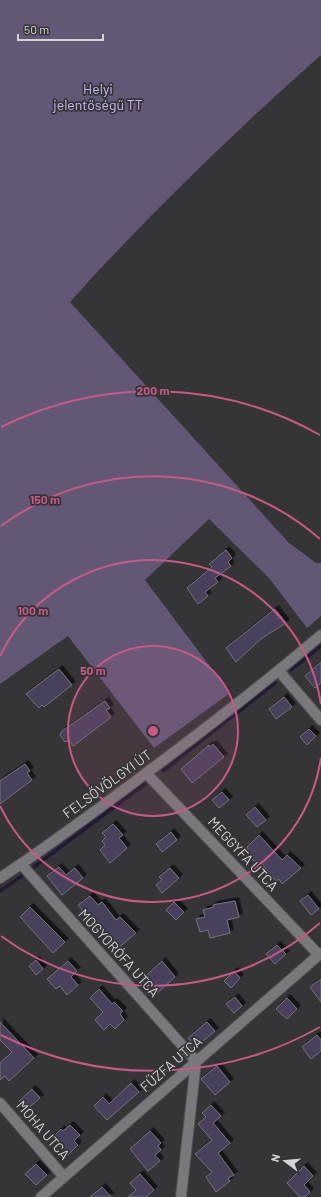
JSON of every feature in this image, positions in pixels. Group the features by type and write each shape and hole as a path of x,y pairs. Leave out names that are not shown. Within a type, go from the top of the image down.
{"street":[{"name":"FELSŐVÖLGYI ÚT","path":"0,878 208,728 279,672 321,635"},
{"path":"279,672 321,720"},
{"name":"MEGGYFA UTCA","path":"146,773 320,954"},
{"name":"MOGYORÓFA UTCA","path":"21,864 196,1060"},
{"name":"FŰZFA UTCA","path":"41,1197 196,1060 320,954"},
{"path":"181,1197 196,1060"},
{"name":"MOHA UTCA","path":"0,1103 64,1176"}],"green space":[{"name":"Helyi jelentőségű TT","path":"0,0 321,0 321,55 256,114 160,206 70,302 288,542 316,563 321,563 321,616 307,628 269,578 209,519 145,580 230,693 154,748 68,636 0,684"}],"building":[{"path":"226,550 232,558 228,562 231,566 215,578 218,582 205,592 208,596 198,604 187,588 212,567 209,564"},
{"path":"275,609 286,623 262,638 236,662 226,648"},
{"path":"321,662 321,683 315,688 305,676"},
{"path":"59,669 72,685 44,707 42,705 39,708 26,694"},
{"path":"284,697 292,707 276,719 269,709"},
{"path":"105,701 110,708 106,710 111,717 73,746 69,740 65,742 60,735 62,731"},
{"path":"309,729 316,736 307,745 300,737"},
{"path":"213,744 224,757 192,783 181,769 209,745 210,747"},
{"path":"25,764 30,771 27,773 32,780 0,804 0,781"},
{"path":"222,792 229,800 219,808 212,800"},
{"path":"255,807 266,820 257,827 246,815"},
{"path":"113,824 123,835 119,838 127,848 110,863 100,850 105,845 102,841 106,837 102,833"},
{"path":"171,832 177,840 162,852 156,844"},
{"path":"259,835 282,860 287,855 301,868 282,884 279,879 276,881 260,862 258,865 245,852 248,849 247,847"},
{"path":"59,867 66,875 75,868 83,878 62,895 47,876"},
{"path":"170,868 179,878 162,893 156,885 162,880 159,877"},
{"path":"308,895 319,909 311,915 300,901"},
{"path":"90,896 98,905 102,902 116,920 120,917 136,933 117,949 78,905"},
{"path":"235,901 239,917 227,920 230,933 210,938 208,930 200,932 196,919 205,917 203,910 214,907 213,905"},
{"path":"174,902 184,912 176,920 166,910"},
{"path":"30,907 65,942 53,953 20,917"},
{"path":"277,945 286,954 275,964 266,954"},
{"path":"36,960 43,969 36,975 29,966"},
{"path":"68,961 77,971 71,977 78,985 67,995 60,986 56,989 47,979"},
{"path":"162,961 175,977 155,995 141,980"},
{"path":"234,971 240,978 231,988 224,981"},
{"path":"321,979 321,1002 310,987"},
{"path":"99,989 112,1004 114,1002 123,1011 120,1014 124,1020 115,1029 110,1024 104,1030 95,1020 103,1012 90,998"},
{"path":"235,997 242,1006 234,1013 226,1004"},
{"path":"287,998 297,1009 287,1019 276,1009"},
{"path":"0,1022 34,1058 9,1081 5,1076 0,1080 0,1063 12,1052 0,1040"},
{"path":"207,1022 215,1031 196,1047 188,1038"},
{"path":"317,1035 321,1040 321,1051 311,1059 302,1047"},
{"path":"217,1066 230,1082 215,1095 201,1079"},
{"path":"131,1083 139,1092 107,1120 94,1106 103,1097 109,1104"},
{"path":"32,1089 40,1098 26,1110 19,1101"},
{"path":"211,1105 221,1116 213,1123 230,1143 218,1153 234,1175 228,1178 230,1181 216,1192 206,1177 212,1172 195,1154 212,1140 198,1124 206,1117 202,1113"},
{"path":"70,1125 80,1135 74,1141 78,1145 68,1155 52,1138 61,1129 63,1131"},
{"path":"150,1131 161,1143 158,1146 161,1150 155,1155 160,1161 148,1171 130,1149"},
{"path":"36,1164 47,1175 36,1185 25,1174"},
{"path":"304,1166 313,1176 304,1185 310,1192 305,1197 300,1197 287,1183"},
{"path":"140,1174 154,1190 146,1197 128,1197 136,1190 130,1183"},
{"path":"102,1187 111,1197 90,1197"}],"waterway":[{"path":"291,670 321,646"},
{"path":"163,771 275,683"},
{"path":"34,867 145,784"},
{"path":"0,891 22,876"}]}
